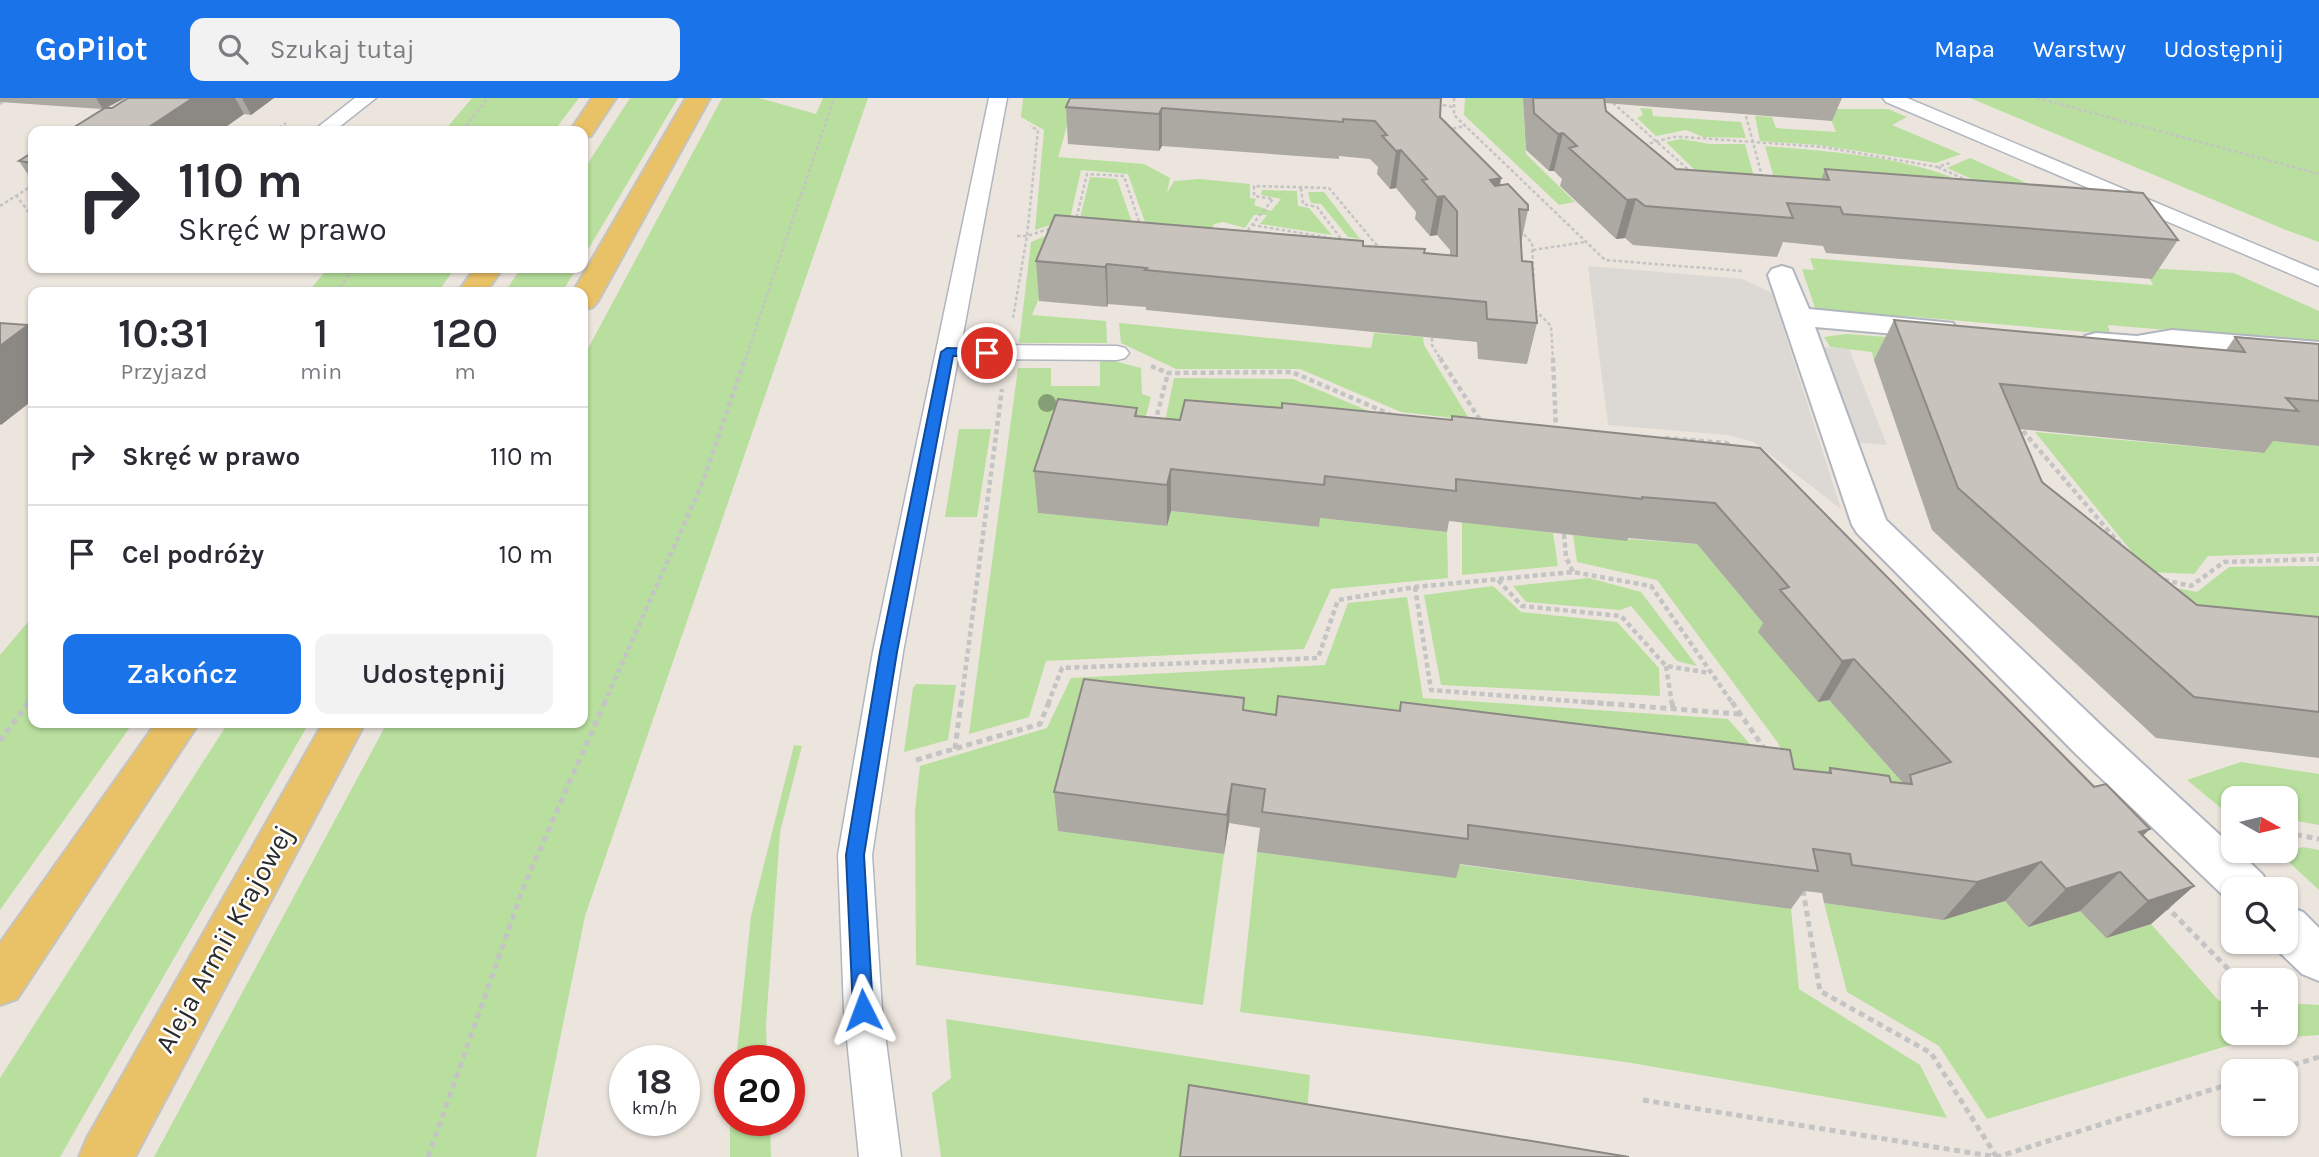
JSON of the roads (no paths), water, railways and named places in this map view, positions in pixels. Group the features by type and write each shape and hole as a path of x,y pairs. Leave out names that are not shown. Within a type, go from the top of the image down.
{"main road":[{"path":"585,126 604,98"},
{"path":"588,292 698,98"},
{"path":"0,983 175,728"},
{"name":"Aleja Armii Krajowej","path":"106,1157 341,728"}],"street":[{"path":"1782,275 1870,525 2091,742 2234,877"},
{"path":"1797,317 1972,332"},
{"path":"2068,340 2137,345 2172,339 2319,351"},
{"path":"2298,939 2319,959"}],"lane":[{"path":"329,126 367,98"},
{"path":"880,1157 863,1010 855,855 888,652 998,98"},
{"path":"1892,98 2319,279"},
{"path":"947,352 1117,353"}]}
